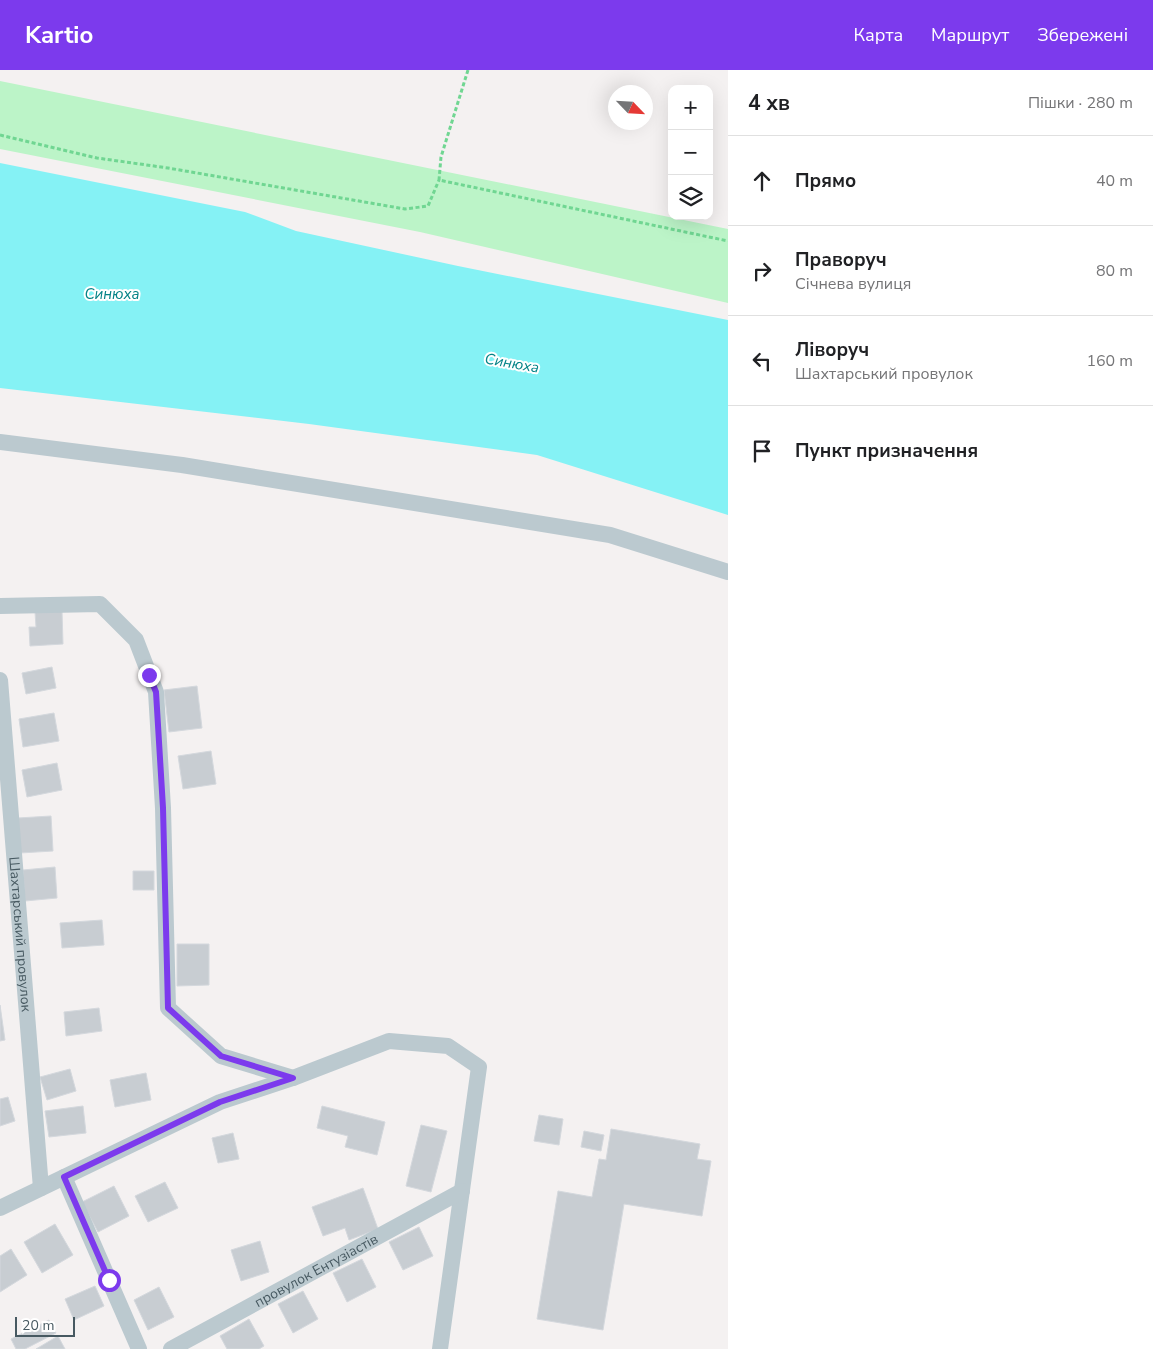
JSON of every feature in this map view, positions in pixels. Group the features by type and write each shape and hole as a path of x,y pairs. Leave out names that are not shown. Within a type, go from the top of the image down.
{"street":[{"path":"0,442 182,465 610,535 728,572"},
{"path":"0,606 100,604 136,640 156,692 163,808 168,1008 221,1056 293,1078"},
{"name":"Шахтарський провулок","path":"0,680 41,1188"},
{"path":"0,1208 220,1102 293,1078 389,1041 448,1046 479,1066 440,1349"},
{"path":"64,1177 139,1349"},
{"name":"провулок Ентузіастів","path":"171,1349 462,1191"}],"path":[{"path":"0,135 97,158 168,168 406,209 428,206 439,180 441,157 468,70"},
{"path":"439,180 728,241"}],"green space":[{"path":"0,81 668,217 668,220 684,220 728,229 728,303 420,232 0,149"}],"water":[{"name":"Синюха","path":"0,163 245,212 296,231 458,266 728,320 728,515 537,455 309,424 0,388"}],"building":[{"path":"62,611 63,644 30,646 29,627 36,627 35,612"},
{"path":"52,667 56,688 26,694 22,673"},
{"path":"197,686 202,728 169,732 164,690"},
{"path":"54,713 59,741 23,747 19,719"},
{"path":"211,751 216,784 183,789 178,756"},
{"path":"57,763 62,790 27,797 22,770"},
{"path":"51,816 53,851 20,853 18,818"},
{"path":"55,867 57,898 25,901 23,870"},
{"path":"133,871 154,871 154,890 133,890"},
{"path":"102,920 104,945 62,948 60,923"},
{"path":"177,944 209,944 209,985 177,986"},
{"path":"0,1005 5,1040 0,1041"},
{"path":"99,1008 102,1031 66,1036 64,1012"},
{"path":"70,1069 76,1091 47,1100 40,1077"},
{"path":"146,1073 151,1100 115,1107 110,1080"},
{"path":"8,1097 15,1121 0,1126 0,1099"},
{"path":"83,1106 86,1133 49,1137 45,1111"},
{"path":"322,1106 385,1122 377,1155 345,1147 348,1136 317,1128"},
{"path":"539,1115 563,1119 559,1145 534,1141"},
{"path":"421,1125 447,1131 431,1192 406,1186"},
{"path":"611,1129 700,1144 697,1159 711,1161 702,1216 624,1204 603,1330 537,1319 558,1191 592,1197 599,1159 606,1160"},
{"path":"584,1131 604,1135 601,1151 581,1147"},
{"path":"233,1133 239,1159 218,1163 212,1138"},
{"path":"165,1182 178,1208 148,1222 135,1196"},
{"path":"114,1186 129,1216 98,1232 82,1202"},
{"path":"363,1188 378,1229 349,1240 345,1228 323,1236 312,1207"},
{"path":"55,1224 73,1255 42,1273 24,1242"},
{"path":"419,1227 433,1256 403,1270 389,1242"},
{"path":"260,1241 269,1272 241,1281 231,1250"},
{"path":"11,1249 27,1275 0,1292 0,1256"},
{"path":"362,1259 376,1287 347,1302 333,1273"},
{"path":"95,1286 104,1306 74,1320 65,1299"},
{"path":"159,1287 174,1317 148,1330 134,1300"},
{"path":"303,1291 318,1319 293,1333 278,1304"},
{"path":"249,1319 264,1346 259,1349 227,1349 220,1336"},
{"path":"49,1320 56,1333 25,1349 16,1349 11,1339"},
{"path":"58,1336 65,1349 36,1349"}],"route":[{"path":"109,1280 64,1177 220,1102 293,1078 221,1056 168,1008 163,808 156,692 149,675"}]}
